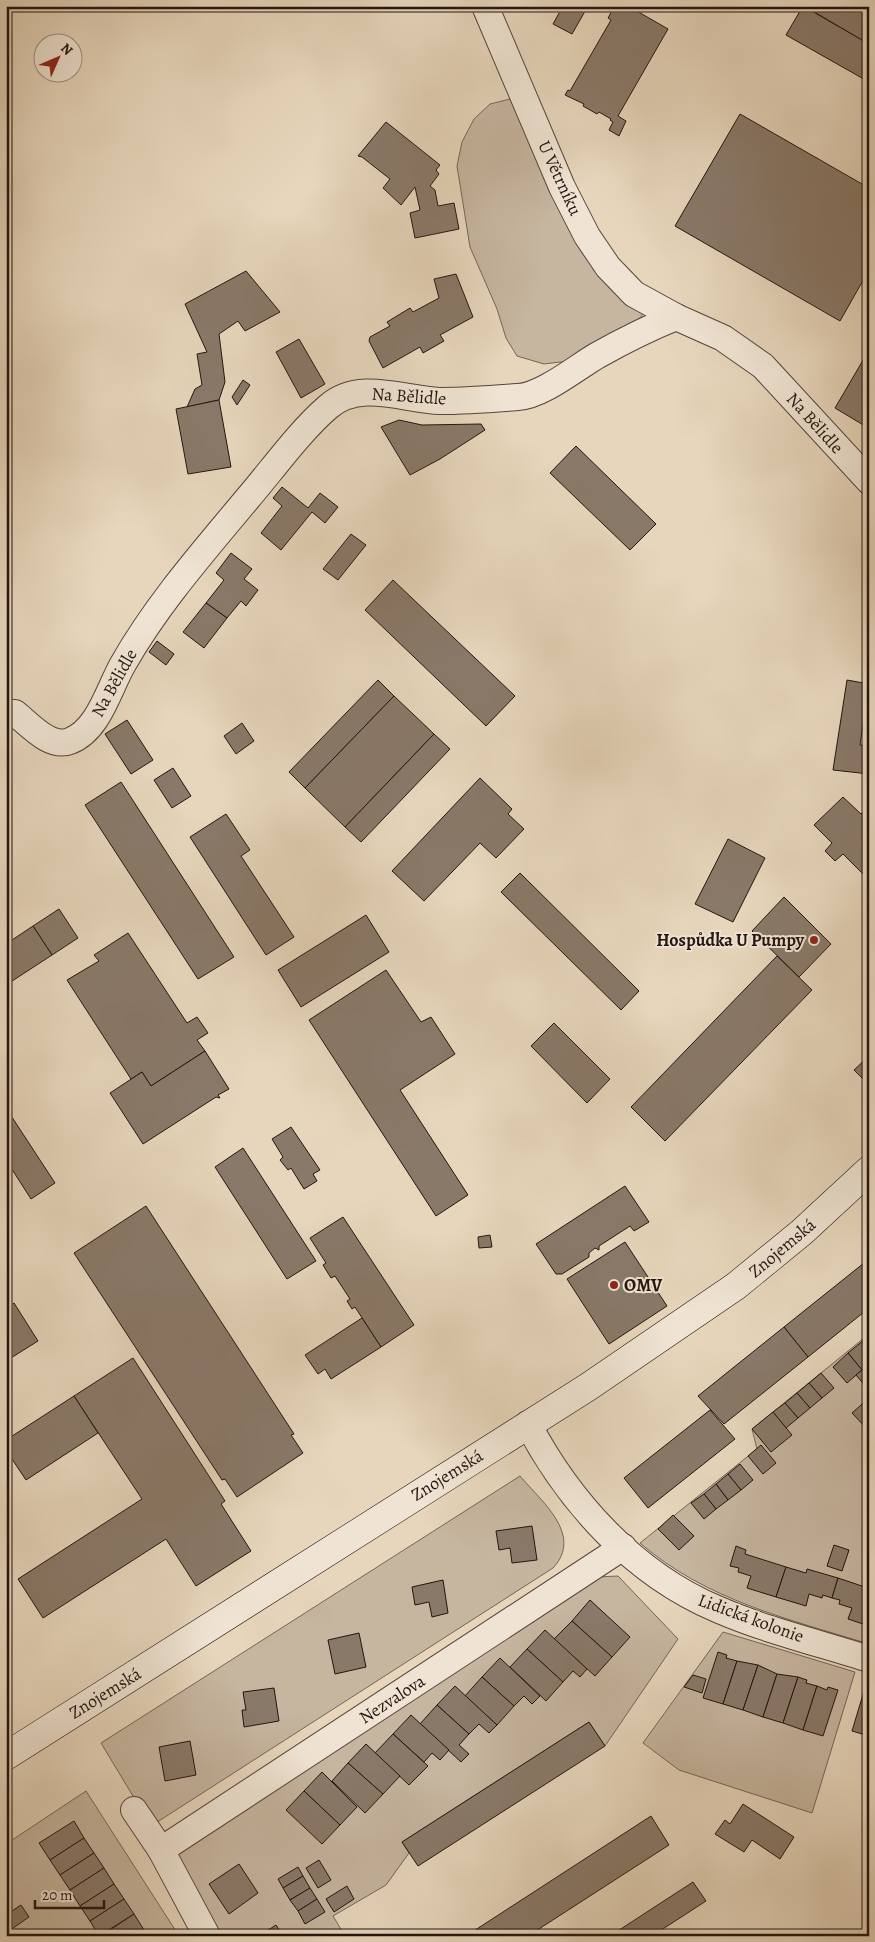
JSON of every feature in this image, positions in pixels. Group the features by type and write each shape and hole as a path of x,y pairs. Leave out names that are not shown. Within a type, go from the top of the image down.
{"main road":[{"name":"Znojemská","path":"6,1756 588,1387 736,1286 802,1232 869,1170"}],"street":[{"name":"U Větrníku","path":"484,6 562,187 587,236 608,267 634,294 676,317"},
{"name":"Na Bělidle","path":"15,713 42,735 61,742 69,741 87,728 95,719 122,664 178,584 282,458 328,406 356,393 400,394 440,401 521,397 539,390 639,332 676,317 723,338 763,366 869,481"},
{"name":"Lidická kolonie","path":"528,1424 546,1458 584,1510 623,1547 670,1584 716,1609 869,1659"},
{"name":"Nezvalova","path":"161,1850 623,1547"},
{"path":"134,1810 161,1850 208,1936"}],"shaded area":[{"path":"510,99 524,110 644,313 638,320 569,361 544,364 517,356 506,338 497,309 470,247 457,166 462,142 474,119 490,104"},
{"path":"869,1334 869,1644 778,1616 720,1593 665,1563 640,1543 757,1449 752,1429"},
{"path":"520,1476 548,1507 562,1531 564,1543 561,1556 553,1568 151,1826 101,1743"},
{"path":"618,1576 678,1639 605,1746 589,1722 402,1842 409,1853 386,1885 333,1916 345,1936 221,1936 176,1863 180,1844 597,1577"},
{"path":"723,1632 855,1672 812,1813 679,1770 643,1743"},
{"path":"86,1791 179,1936 6,1936 6,1844"}],"building":[{"path":"563,6 588,6 572,34 553,24"},
{"path":"619,6 628,6 668,29 618,116 626,121 619,136 609,130 613,122 611,119 599,112 597,114 583,106 584,104 565,95 568,90 570,91 611,20 608,18 614,7 618,9"},
{"path":"803,6 869,44 869,82 786,35"},
{"path":"804,6 869,6 869,44"},
{"path":"740,114 869,188 869,270 840,321 675,226"},
{"path":"386,122 440,165 436,170 439,174 430,186 435,190 438,206 454,203 459,229 415,238 410,213 420,210 415,187 401,205 383,188 390,179 362,157 358,156"},
{"path":"246,271 280,312 245,331 238,321 219,334 225,382 219,400 187,407 195,389 202,385 197,354 207,352 185,304"},
{"path":"456,274 473,317 440,335 444,341 423,353 420,347 383,368 369,341 370,337 390,326 387,322 410,308 413,312 439,298 434,279"},
{"path":"299,339 325,384 301,398 276,352"},
{"path":"869,350 869,420 865,426 835,408"},
{"path":"243,380 250,385 237,405 232,397"},
{"path":"219,400 231,467 188,474 176,409"},
{"path":"399,420 422,425 481,424 485,430 440,459 410,475 381,427"},
{"path":"576,446 656,524 630,550 550,473"},
{"path":"282,487 308,508 320,493 338,507 325,523 312,512 281,550 261,533 282,506 273,498"},
{"path":"351,534 366,545 338,580 323,569"},
{"path":"231,553 252,569 244,579 258,590 246,606 241,601 227,618 206,603 224,580 216,573"},
{"path":"393,580 515,696 486,726 365,610"},
{"path":"206,603 227,618 204,648 183,632"},
{"path":"157,641 174,654 166,665 149,652"},
{"path":"378,680 394,696 305,788 289,772"},
{"path":"847,680 869,684 860,745 869,746 869,774 833,770"},
{"path":"394,696 434,734 345,827 305,788"},
{"path":"127,720 153,760 131,774 105,734"},
{"path":"242,723 254,741 236,754 224,736"},
{"path":"434,734 450,749 361,842 345,827"},
{"path":"173,768 191,796 172,808 154,780"},
{"path":"480,778 512,809 508,814 524,829 496,858 480,843 424,901 392,871"},
{"path":"121,782 234,957 198,979 85,805"},
{"path":"843,797 861,814 864,812 869,817 869,880 843,854 835,861 825,851 832,843 814,825"},
{"path":"226,814 250,850 241,856 294,937 266,955 190,837"},
{"path":"728,839 765,858 733,922 695,904"},
{"path":"520,873 639,991 621,1010 501,892"},
{"path":"784,897 831,944 799,977 752,931"},
{"path":"59,909 78,938 52,955 33,926"},
{"path":"366,915 389,952 301,1007 278,970"},
{"path":"33,926 52,955 6,985 6,944"},
{"path":"128,933 187,1023 197,1017 208,1033 197,1040 205,1051 151,1086 142,1072 131,1079 67,980 99,961 94,955"},
{"path":"777,956 812,990 665,1141 631,1107"},
{"path":"386,970 421,1022 431,1017 455,1054 400,1090 468,1195 436,1216 309,1020"},
{"path":"554,1023 610,1079 587,1103 531,1046"},
{"path":"205,1051 229,1089 218,1095 220,1098 216,1097 143,1144 110,1093 142,1072 151,1086"},
{"path":"869,1056 869,1085 854,1070"},
{"path":"6,1108 55,1183 31,1199 6,1160"},
{"path":"291,1127 320,1170 313,1174 317,1181 304,1189 291,1168 288,1170 280,1160 283,1157 272,1139"},
{"path":"243,1148 316,1261 287,1279 215,1167"},
{"path":"625,1186 649,1222 634,1231 630,1226 599,1246 599,1250 595,1248 589,1253 589,1257 562,1274 556,1274 536,1244"},
{"path":"146,1206 294,1434 291,1435 303,1453 237,1497 225,1479 222,1480 74,1253"},
{"path":"343,1217 414,1325 381,1347 355,1307 352,1309 347,1301 350,1299 335,1276 331,1278 323,1265 326,1263 310,1238"},
{"path":"490,1235 492,1247 479,1248 478,1237"},
{"path":"625,1242 667,1306 609,1344 567,1279"},
{"path":"869,1259 869,1308 808,1357 784,1327"},
{"path":"14,1303 38,1341 6,1361 6,1308"},
{"path":"362,1318 381,1347 331,1379 325,1369 318,1374 305,1355"},
{"path":"784,1327 808,1357 724,1424 698,1396"},
{"path":"864,1340 869,1346 869,1364 862,1370 848,1353"},
{"path":"848,1353 862,1370 847,1383 833,1367"},
{"path":"133,1358 225,1501 221,1504 251,1551 196,1586 166,1539 43,1618 18,1579 142,1499 74,1396"},
{"path":"869,1364 869,1389 868,1389 856,1375"},
{"path":"821,1373 834,1388 822,1398 809,1383"},
{"path":"809,1383 822,1398 810,1408 797,1393"},
{"path":"797,1393 810,1408 798,1418 785,1403"},
{"path":"74,1396 98,1433 26,1480 6,1450 6,1440"},
{"path":"869,1398 869,1429 868,1430 852,1413"},
{"path":"785,1403 798,1418 786,1428 773,1412"},
{"path":"710,1410 735,1439 648,1508 624,1478"},
{"path":"773,1412 792,1435 771,1452 752,1429"},
{"path":"761,1445 776,1463 763,1474 748,1456"},
{"path":"740,1464 753,1480 741,1490 728,1474"},
{"path":"728,1474 741,1490 728,1500 716,1484"},
{"path":"716,1484 728,1500 716,1509 704,1494"},
{"path":"704,1494 716,1509 704,1519 691,1503"},
{"path":"673,1515 694,1536 679,1550 658,1529"},
{"path":"532,1526 537,1560 512,1563 510,1548 499,1550 496,1531"},
{"path":"834,1545 849,1550 842,1571 827,1566"},
{"path":"736,1546 746,1550 745,1554 786,1567 776,1597 747,1588 751,1576 738,1572 739,1568 730,1566"},
{"path":"786,1567 806,1573 807,1569 838,1578 832,1598 823,1595 822,1598 809,1594 806,1606 776,1597"},
{"path":"838,1578 868,1588 869,1626 848,1619 852,1608 839,1604 840,1600 832,1598"},
{"path":"443,1580 448,1613 432,1617 429,1602 415,1605 412,1587"},
{"path":"590,1600 630,1637 612,1657 572,1621"},
{"path":"572,1621 612,1657 595,1676 554,1639"},
{"path":"545,1630 587,1669 580,1677 573,1671 563,1682 527,1649"},
{"path":"359,1633 366,1667 335,1674 328,1640"},
{"path":"527,1649 563,1682 546,1701 510,1667"},
{"path":"718,1652 727,1655 726,1658 737,1661 723,1704 703,1698"},
{"path":"500,1658 540,1696 532,1704 524,1696 514,1706 482,1677"},
{"path":"737,1661 758,1665 743,1710 723,1704"},
{"path":"758,1665 777,1674 763,1717 743,1710"},
{"path":"777,1674 798,1677 783,1723 763,1717"},
{"path":"693,1675 706,1679 702,1693 684,1687"},
{"path":"482,1677 514,1706 497,1725 465,1696"},
{"path":"798,1677 807,1680 806,1683 817,1686 803,1730 783,1723"},
{"path":"455,1686 497,1725 489,1733 479,1724 469,1734 437,1705"},
{"path":"817,1686 827,1690 828,1687 838,1690 823,1736 803,1730"},
{"path":"274,1688 279,1721 244,1727 242,1710 246,1710 243,1692"},
{"path":"864,1691 869,1693 869,1736 852,1731"},
{"path":"437,1705 469,1734 459,1745 469,1754 461,1762 420,1724"},
{"path":"411,1715 449,1750 440,1760 432,1753 424,1762 393,1734"},
{"path":"589,1722 605,1746 418,1866 402,1842"},
{"path":"393,1734 428,1766 409,1785 375,1753"},
{"path":"190,1741 196,1775 165,1781 159,1747"},
{"path":"366,1744 400,1776 383,1794 348,1763"},
{"path":"348,1763 383,1794 365,1813 332,1781"},
{"path":"322,1772 357,1807 340,1825 304,1791"},
{"path":"304,1791 340,1825 322,1844 286,1810"},
{"path":"743,1804 794,1837 780,1859 752,1840 744,1852 715,1834 725,1820 730,1824"},
{"path":"651,1816 669,1845 528,1936 466,1936"},
{"path":"74,1821 84,1838 50,1860 39,1843"},
{"path":"84,1838 94,1853 60,1875 50,1860"},
{"path":"94,1853 104,1868 70,1890 60,1875"},
{"path":"319,1860 331,1880 318,1888 306,1868"},
{"path":"239,1864 258,1893 229,1914 209,1884"},
{"path":"298,1867 303,1876 283,1888 278,1879"},
{"path":"104,1868 114,1884 80,1906 70,1890"},
{"path":"303,1876 310,1888 290,1900 283,1888"},
{"path":"693,1882 706,1901 652,1936 610,1936"},
{"path":"114,1884 124,1899 90,1921 80,1906"},
{"path":"347,1886 354,1899 334,1912 326,1899"},
{"path":"310,1888 317,1899 298,1911 290,1900"},
{"path":"124,1899 134,1914 99,1936 90,1921"},
{"path":"317,1899 325,1912 305,1924 298,1911"},
{"path":"21,1905 29,1917 6,1933 6,1915"},
{"path":"134,1914 144,1930 135,1936 101,1936"},
{"path":"276,1925 283,1936 259,1936"}],"place":[{"name":"Hospůdka U Pumpy","path":"814,940"},
{"name":"OMV","path":"614,1285"}]}
